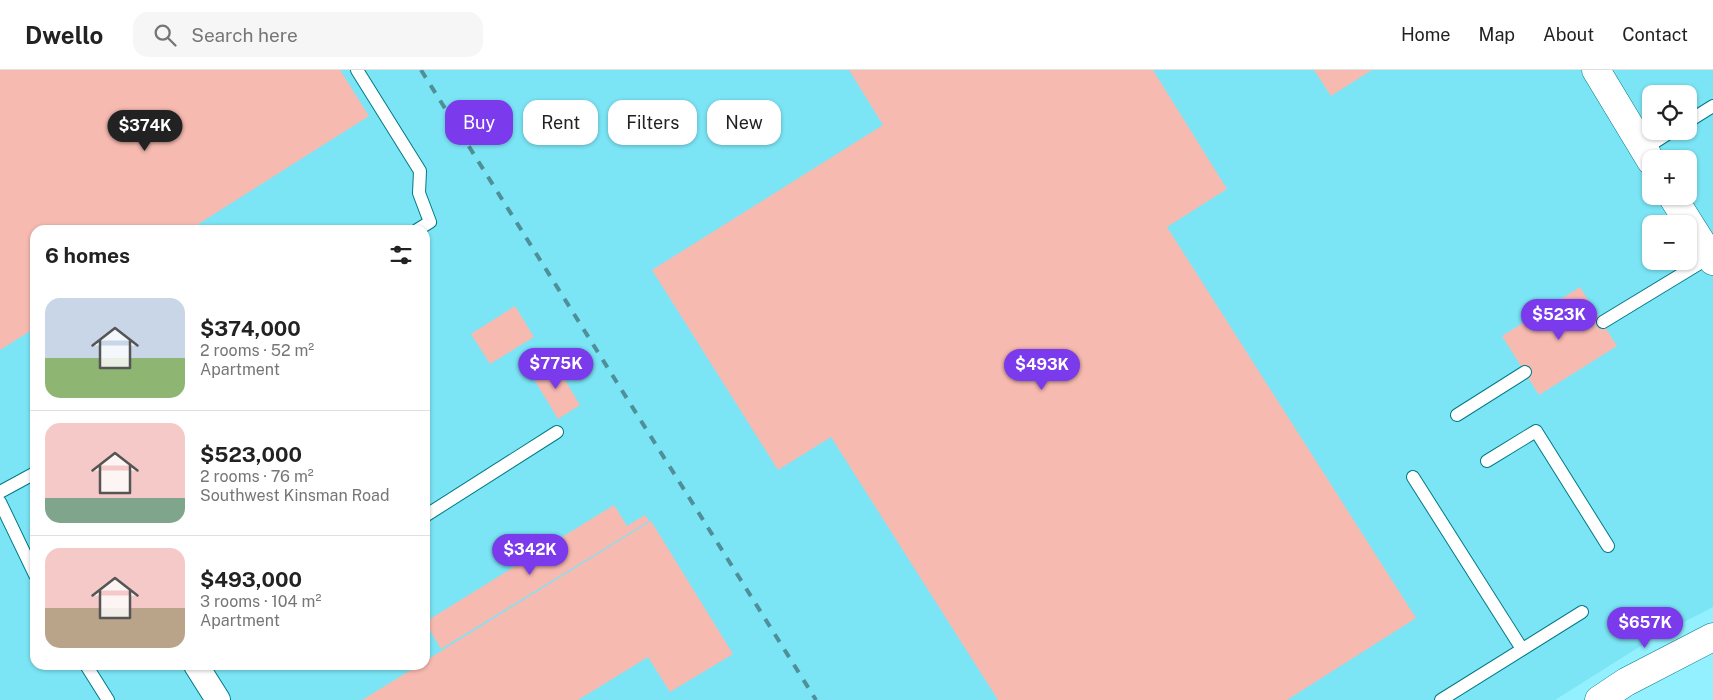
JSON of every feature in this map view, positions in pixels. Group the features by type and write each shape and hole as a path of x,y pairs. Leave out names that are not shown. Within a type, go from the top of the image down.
{"main road":[{"path":"1596,70 1644,150"},
{"path":"1678,205 1712,259"},
{"path":"1599,700 1626,682 1713,637"}],"street":[{"path":"199,670 218,700"}],"lane":[{"path":"357,70 420,171 419,193 430,222 426,225"},
{"path":"1697,116 1713,106"},
{"path":"1652,150 1663,140"},
{"path":"1603,322 1712,259"},
{"path":"1458,415 1525,372"},
{"path":"1487,461 1536,431 1608,546"},
{"path":"430,513 557,432"},
{"path":"0,492 30,476"},
{"path":"1413,477 1522,649"},
{"path":"0,502 30,565"},
{"path":"1441,700 1582,612"},
{"path":"89,670 108,700"}],"shaded area":[{"path":"0,70 1713,70 1713,607 1655,637 1555,700 0,700"}],"building":[{"path":"0,70 340,70 369,116 197,225 30,225 30,331 0,350"},
{"path":"849,70 1153,70 1227,189 1167,227 1416,618 1287,700 998,700 831,437 778,470 652,270 883,125"},
{"path":"1314,70 1372,70 1331,96"},
{"path":"1580,287 1617,346 1539,395 1502,336"},
{"path":"515,306 534,337 490,364 471,334"},
{"path":"554,362 580,405 558,419 532,376"},
{"path":"614,505 627,526 645,515 649,521 441,649 430,630 430,619"},
{"path":"651,521 733,654 670,692 648,657 578,700 362,700 411,670 430,670 430,658"}],"railway":[{"path":"421,70 816,700"}]}
